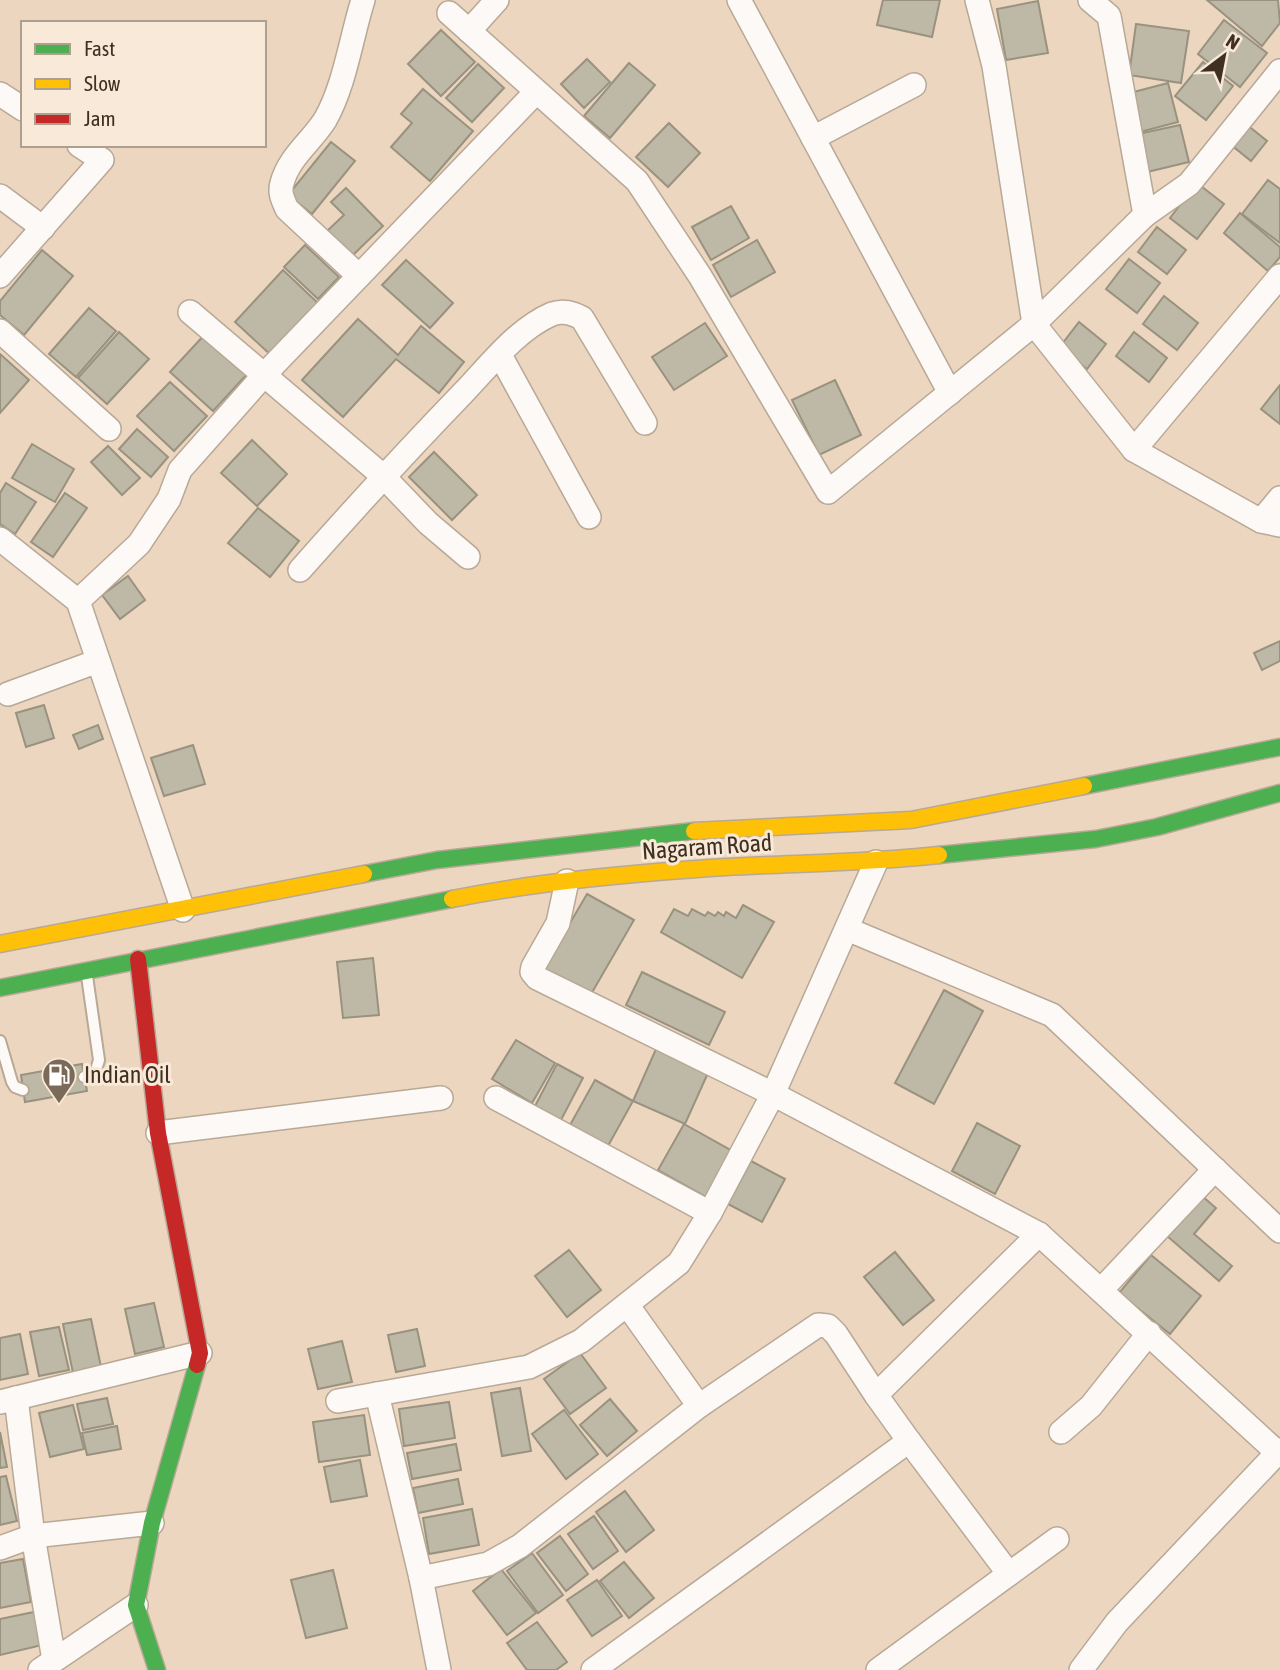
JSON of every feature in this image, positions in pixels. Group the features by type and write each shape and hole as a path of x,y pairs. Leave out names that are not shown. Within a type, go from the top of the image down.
{"main road":[{"name":"Nagaram Road","path":"0,944 437,860 688,831 911,820 1280,747"},
{"name":"Nagaram Road","path":"0,988 138,958 221,947 524,885 726,867 876,862 1096,839 1157,827 1280,793"},
{"path":"138,958 158,1133 200,1353 152,1523 136,1605 157,1670"}],"street":[{"path":"359,276 287,208 281,196 282,184 290,163 325,119 338,88 363,0"},
{"path":"469,31 497,0"},
{"path":"739,0 950,393"},
{"path":"976,0 994,66 1034,324 1134,450 1271,523 1280,498"},
{"path":"1090,0 1109,16 1145,215"},
{"path":"449,13 637,181 700,276 828,492 1034,324 1145,215 1189,184 1280,71"},
{"path":"813,138 914,85"},
{"path":"78,601 139,544 169,499 180,470 264,375 536,92"},
{"path":"0,94 21,108"},
{"path":"0,276 102,160 82,147"},
{"path":"0,195 43,228"},
{"path":"1134,450 1280,276"},
{"path":"190,312 383,476 428,523 468,557"},
{"path":"300,570 383,476 500,355 529,328 552,314 572,313 582,318 645,423"},
{"path":"0,331 109,429"},
{"path":"500,355 589,517"},
{"path":"0,539 78,601 183,909"},
{"path":"8,694 99,661"},
{"path":"338,1401 529,1367 580,1341 628,1306 679,1263 710,1213 773,1094 876,862"},
{"path":"567,881 558,923 532,972 1040,1234 1279,1453 1117,1622 1081,1670"},
{"path":"847,929 1052,1015 1280,1231"},
{"path":"158,1133 441,1098"},
{"path":"496,1098 710,1213"},
{"path":"1102,1289 1215,1168"},
{"path":"876,1395 1040,1234"},
{"path":"628,1306 699,1406"},
{"path":"421,1578 488,1564 520,1546 699,1406 818,1325 828,1326 836,1334 909,1441 1009,1574"},
{"path":"1061,1432 1091,1406 1149,1333"},
{"path":"136,1605 47,1665 33,1536 8,1400 200,1353"},
{"path":"377,1394 421,1578 439,1670"},
{"path":"593,1670 909,1441"},
{"path":"0,1548 33,1536 152,1523"},
{"path":"877,1670 1057,1539"}],"lane":[{"path":"84,1077 95,1073 99,1060 86,970"},
{"path":"0,1041 12,1082 15,1087 23,1090"}],"building":[{"path":"883,0 940,0 932,37 877,25"},
{"path":"1207,0 1278,0 1280,23 1262,46"},
{"path":"1038,1 1048,53 1006,60 997,9"},
{"path":"1224,20 1267,53 1240,87 1198,54"},
{"path":"1136,24 1189,31 1181,83 1129,75"},
{"path":"441,30 475,62 441,96 408,64"},
{"path":"587,59 610,82 584,108 561,84"},
{"path":"1203,62 1233,86 1206,120 1175,96"},
{"path":"629,63 655,85 610,138 584,116"},
{"path":"478,64 504,88 472,122 446,98"},
{"path":"1168,83 1178,122 1136,133 1126,94"},
{"path":"423,89 473,131 430,181 391,147 412,123 401,114"},
{"path":"669,123 700,153 668,187 636,157"},
{"path":"1246,124 1267,141 1251,161 1230,144"},
{"path":"1180,125 1189,162 1147,172 1138,134"},
{"path":"331,142 355,161 312,214 288,195"},
{"path":"1268,180 1280,189 1280,243 1242,214"},
{"path":"1197,183 1224,204 1197,239 1170,218"},
{"path":"346,188 383,226 352,256 327,231 344,215 331,202"},
{"path":"731,206 749,238 711,260 692,227"},
{"path":"1240,213 1280,247 1280,257 1268,271 1224,233"},
{"path":"1157,227 1186,250 1167,274 1138,252"},
{"path":"757,240 775,272 731,297 713,265"},
{"path":"305,245 339,277 318,299 284,267"},
{"path":"42,250 73,276 24,335 0,315 0,301"},
{"path":"1129,259 1160,283 1137,313 1106,289"},
{"path":"406,260 453,303 430,328 382,285"},
{"path":"283,270 321,306 273,357 235,322"},
{"path":"1164,296 1198,323 1177,350 1143,324"},
{"path":"89,308 116,331 76,377 49,354"},
{"path":"358,319 398,355 421,326 464,362 439,393 396,359 343,417 302,380"},
{"path":"1079,322 1106,344 1087,369 1059,348"},
{"path":"705,323 727,356 674,390 652,357"},
{"path":"119,332 149,359 107,404 78,378"},
{"path":"207,332 249,372 213,411 170,372"},
{"path":"1134,332 1167,358 1149,382 1116,356"},
{"path":"0,354 29,380 0,413"},
{"path":"835,380 861,435 819,455 792,400"},
{"path":"170,382 207,416 174,451 137,416"},
{"path":"1280,385 1280,424 1261,409"},
{"path":"137,429 168,457 151,477 119,449"},
{"path":"252,440 287,474 257,506 221,473"},
{"path":"32,444 74,469 55,502 12,478"},
{"path":"108,446 140,478 122,495 91,462"},
{"path":"434,452 477,495 452,520 409,477"},
{"path":"6,483 36,502 15,534 0,524 0,493"},
{"path":"65,493 87,508 53,557 31,542"},
{"path":"258,508 299,541 270,577 228,543"},
{"path":"128,576 145,600 120,619 102,595"},
{"path":"1280,641 1280,661 1262,670 1254,653"},
{"path":"44,705 54,738 26,747 16,713"},
{"path":"98,725 103,739 79,749 73,735"},
{"path":"193,745 205,784 164,796 151,758"},
{"path":"587,894 634,920 590,996 543,969"},
{"path":"743,905 774,922 742,978 661,932 674,909 688,916 692,909 705,916 708,912 715,916 718,912 724,916 726,912 736,918"},
{"path":"373,958 379,1015 343,1018 337,962"},
{"path":"642,972 725,1012 709,1045 626,1005"},
{"path":"944,990 983,1011 934,1104 895,1083"},
{"path":"516,1040 555,1063 532,1103 492,1079"},
{"path":"656,1049 708,1073 685,1124 633,1101"},
{"path":"82,1064 87,1091 25,1102 21,1075"},
{"path":"557,1064 583,1078 561,1120 535,1106"},
{"path":"595,1080 633,1101 608,1146 570,1125"},
{"path":"977,1123 1020,1146 995,1194 952,1171"},
{"path":"684,1124 734,1152 708,1198 658,1170"},
{"path":"751,1161 785,1179 762,1222 728,1204"},
{"path":"1202,1196 1216,1208 1194,1234 1232,1266 1219,1281 1167,1236"},
{"path":"569,1250 601,1290 567,1317 535,1276"},
{"path":"895,1252 934,1300 903,1325 864,1277"},
{"path":"1151,1255 1201,1296 1170,1334 1119,1293"},
{"path":"154,1303 164,1347 135,1354 125,1309"},
{"path":"91,1319 101,1367 73,1373 63,1324"},
{"path":"59,1327 69,1370 39,1376 30,1332"},
{"path":"417,1329 425,1366 396,1372 388,1335"},
{"path":"20,1334 28,1374 0,1380 0,1338"},
{"path":"342,1341 352,1382 318,1389 308,1349"},
{"path":"580,1353 606,1388 570,1414 544,1379"},
{"path":"520,1388 531,1451 502,1456 491,1393"},
{"path":"107,1398 113,1424 83,1430 77,1404"},
{"path":"610,1399 637,1431 607,1456 580,1425"},
{"path":"449,1402 455,1438 404,1446 399,1409"},
{"path":"73,1405 84,1449 50,1457 39,1413"},
{"path":"564,1410 598,1454 566,1479 532,1434"},
{"path":"364,1415 370,1455 319,1462 313,1422"},
{"path":"117,1426 121,1449 87,1455 82,1433"},
{"path":"0,1432 7,1467 0,1468"},
{"path":"456,1444 461,1470 412,1479 407,1453"},
{"path":"360,1460 367,1496 331,1502 324,1467"},
{"path":"6,1476 17,1521 0,1525 0,1477"},
{"path":"458,1479 463,1504 418,1513 413,1488"},
{"path":"625,1491 654,1530 626,1552 596,1512"},
{"path":"472,1509 479,1545 429,1554 423,1518"},
{"path":"594,1516 618,1551 593,1569 568,1534"},
{"path":"560,1536 588,1574 566,1591 537,1553"},
{"path":"532,1553 563,1595 538,1613 507,1571"},
{"path":"23,1559 31,1602 0,1608 0,1563"},
{"path":"624,1562 654,1598 629,1618 600,1581"},
{"path":"501,1569 536,1613 507,1635 473,1591"},
{"path":"333,1570 347,1628 306,1638 291,1580"},
{"path":"597,1580 622,1616 592,1636 567,1600"},
{"path":"34,1612 42,1645 0,1655 0,1619"},
{"path":"537,1622 567,1662 556,1670 527,1670 507,1643"}],"traffic: fast":[{"path":"1084,786 1280,747"},
{"path":"939,855 1096,839 1157,827 1280,793"},
{"path":"364,874 437,860 694,831"},
{"path":"0,988 452,899"},
{"path":"157,1670 136,1605 152,1523 197,1365"}],"traffic: slow":[{"path":"694,831 911,820 1084,786"},
{"path":"452,899 520,887 623,875 939,855"},
{"path":"0,944 364,874"}],"traffic: jam":[{"path":"138,959 158,1133 200,1353 197,1365"}],"place":[{"name":"Indian Oil","path":"59,1105"}]}
